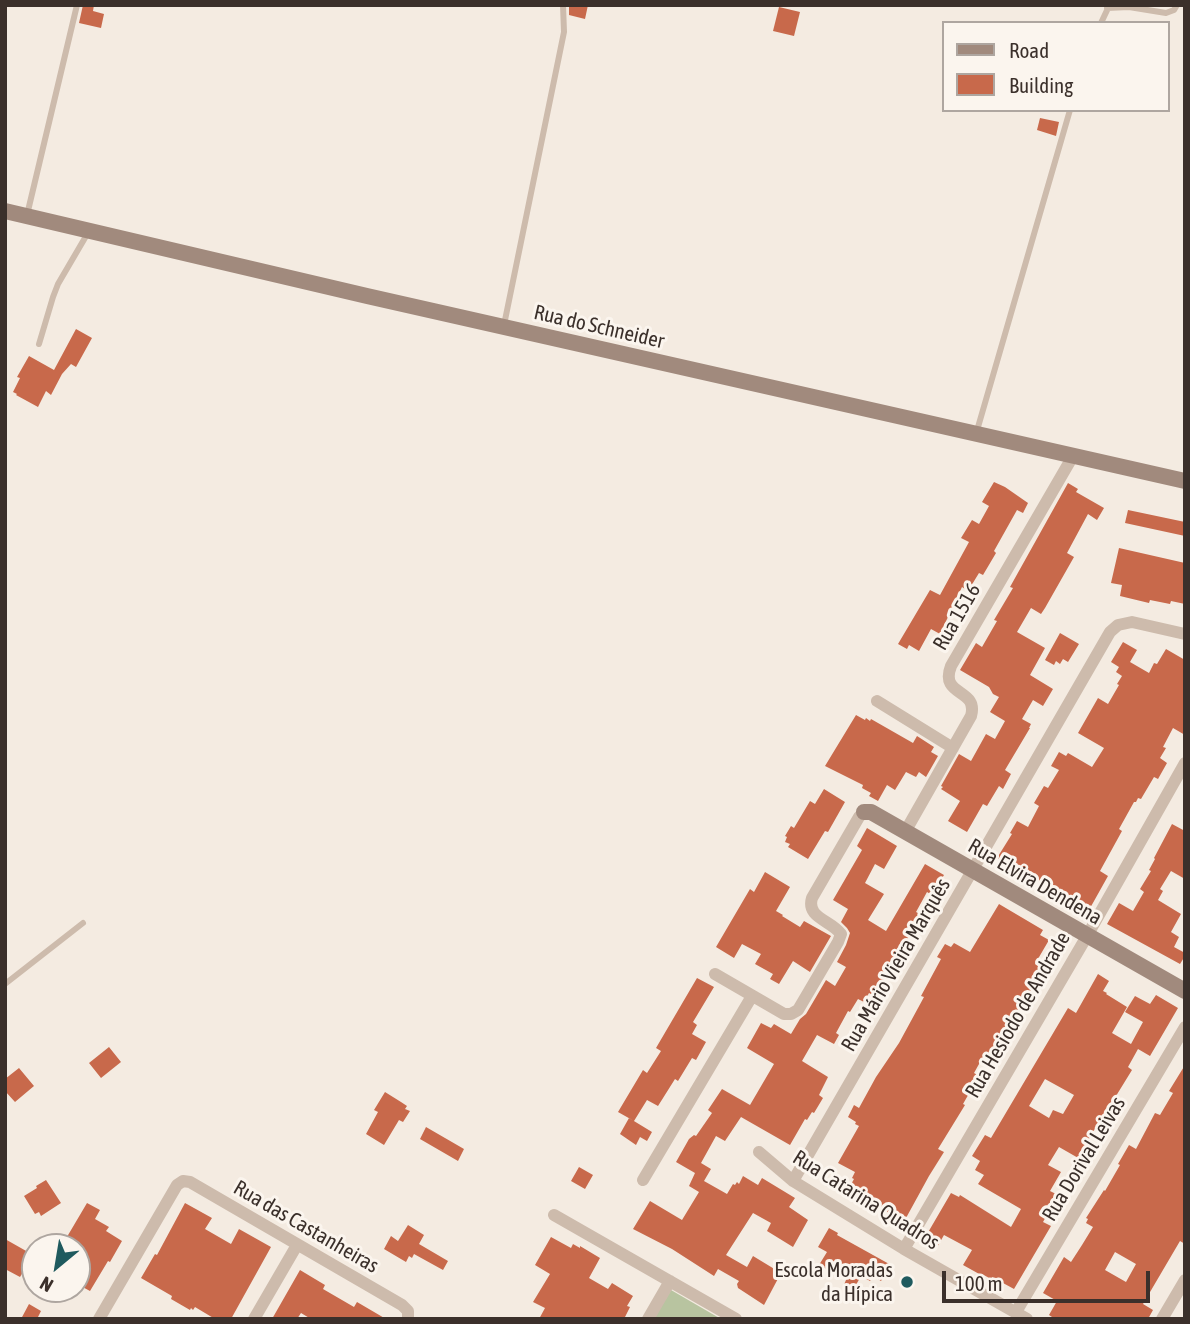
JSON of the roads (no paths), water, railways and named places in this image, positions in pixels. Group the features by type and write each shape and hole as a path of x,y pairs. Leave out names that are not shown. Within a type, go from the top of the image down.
{"street":[{"name":"Rua do Schneider","path":"5,211 1185,481"},
{"name":"Rua 1516","path":"905,832 973,709 970,701 949,684 947,675 951,666 1073,456"},
{"name":"Rua Mário Vieira Marquês","path":"793,1181 1110,632 1118,625 1132,622 1185,634"},
{"path":"877,701 953,748"},
{"name":"Rua Hesiodo de Andrade","path":"904,1248 1185,763"},
{"path":"715,974 784,1014 798,1010 841,934 812,912 812,898 864,811"},
{"name":"Rua Elvira Dendena","path":"864,811 871,812 1185,991"},
{"path":"643,1180 752,996"},
{"name":"Rua Dorival Leivas","path":"1016,1312 1185,1027"},
{"name":"Rua Catarina Quadros","path":"758,1152 793,1181 1027,1319"},
{"name":"Rua das Castanheiras","path":"99,1319 177,1185 183,1181 190,1182 402,1305 408,1315"},
{"path":"554,1215 736,1319"},
{"path":"254,1319 297,1245"},
{"path":"1162,1319 1185,1280"},
{"path":"649,1319 670,1281"}],"lane":[{"path":"27,216 77,5"},
{"path":"504,327 564,32 563,5"},
{"path":"1108,7 1129,7 1166,13 1174,10 1177,5"},
{"path":"975,434 1069,112"},
{"path":"38,344 52,297 89,231"},
{"path":"5,984 83,923"}],"place":[{"name":"Escola Moradas da Hípica","path":"907,1282"}]}
